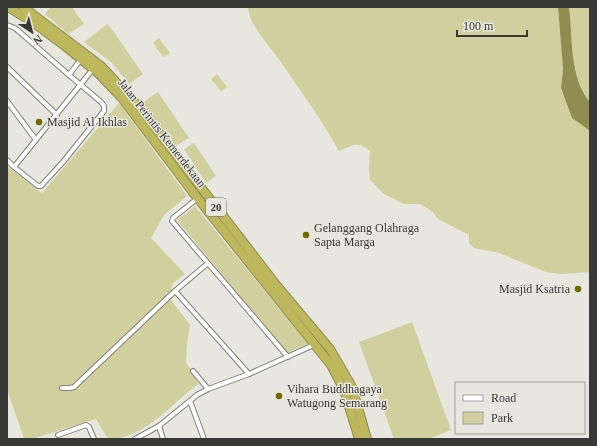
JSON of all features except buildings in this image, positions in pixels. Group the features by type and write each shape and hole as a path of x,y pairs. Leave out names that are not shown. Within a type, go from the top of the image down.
{"highway":[{"name":"Jalan Perintis Kemerdekaan","path":"8,7 83,56 93,69 131,109 198,198 268,280 322,340 338,361 352,387 367,439"},
{"name":"Jalan Perintis Kemerdekaan","path":"23,7 128,94 331,365 344,390 359,439"}],"street":[{"path":"7,25 15,28 104,106 104,111 41,186 38,186 7,160"},
{"path":"68,75 83,56"},
{"path":"7,67 57,115"},
{"path":"14,167 81,86 93,69"},
{"path":"7,101 36,140"},
{"path":"198,198 173,218 172,221 207,264 288,357"},
{"path":"62,388 74,387 176,291 207,264"},
{"path":"176,291 249,374"},
{"path":"135,439 159,426 190,401 208,389 249,374 316,344"},
{"path":"193,370 208,389"},
{"path":"190,401 204,439"},
{"path":"58,435 86,425 90,427 94,439"},
{"path":"159,426 163,439"}],"green space":[{"path":"51,7 72,7 84,24 68,34 45,14"},
{"path":"248,7 558,7 563,69 561,88 572,118 590,131 590,272 561,274 546,272 499,253 474,248 469,243 469,235 438,219 433,212 420,204 404,204 384,194 370,180 370,151 361,146 354,145 339,151 311,105 256,28 249,14"},
{"path":"569,7 590,7 590,102 578,81 575,69"},
{"path":"108,24 143,74 129,84 112,63 84,42"},
{"path":"159,38 170,53 163,57 153,43"},
{"path":"217,74 227,87 221,91 211,79"},
{"path":"158,92 189,138 176,146 142,103"},
{"path":"119,103 187,196 164,215 151,238 185,274 172,284 171,300 190,325 186,362 198,384 157,419 134,433 108,439 96,419 32,439 24,439 7,389 7,166 42,193"},
{"path":"194,143 216,176 206,183 184,149"},
{"path":"195,206 308,344 287,353 177,220"},
{"path":"412,322 451,430 428,439 394,439 359,342"}],"shaded area":[{"path":"558,7 569,7 575,69 583,92 590,102 590,131 572,118 561,88 563,69"}],"place":[{"name":"Masjid Al Ikhlas","path":"39,122"},
{"name":"Gelanggang Olahraga Sapta Marga","path":"306,235"},
{"name":"Masjid Ksatria","path":"578,289"},
{"name":"Vihara Buddhagaya Watugong Semarang","path":"279,396"}]}
